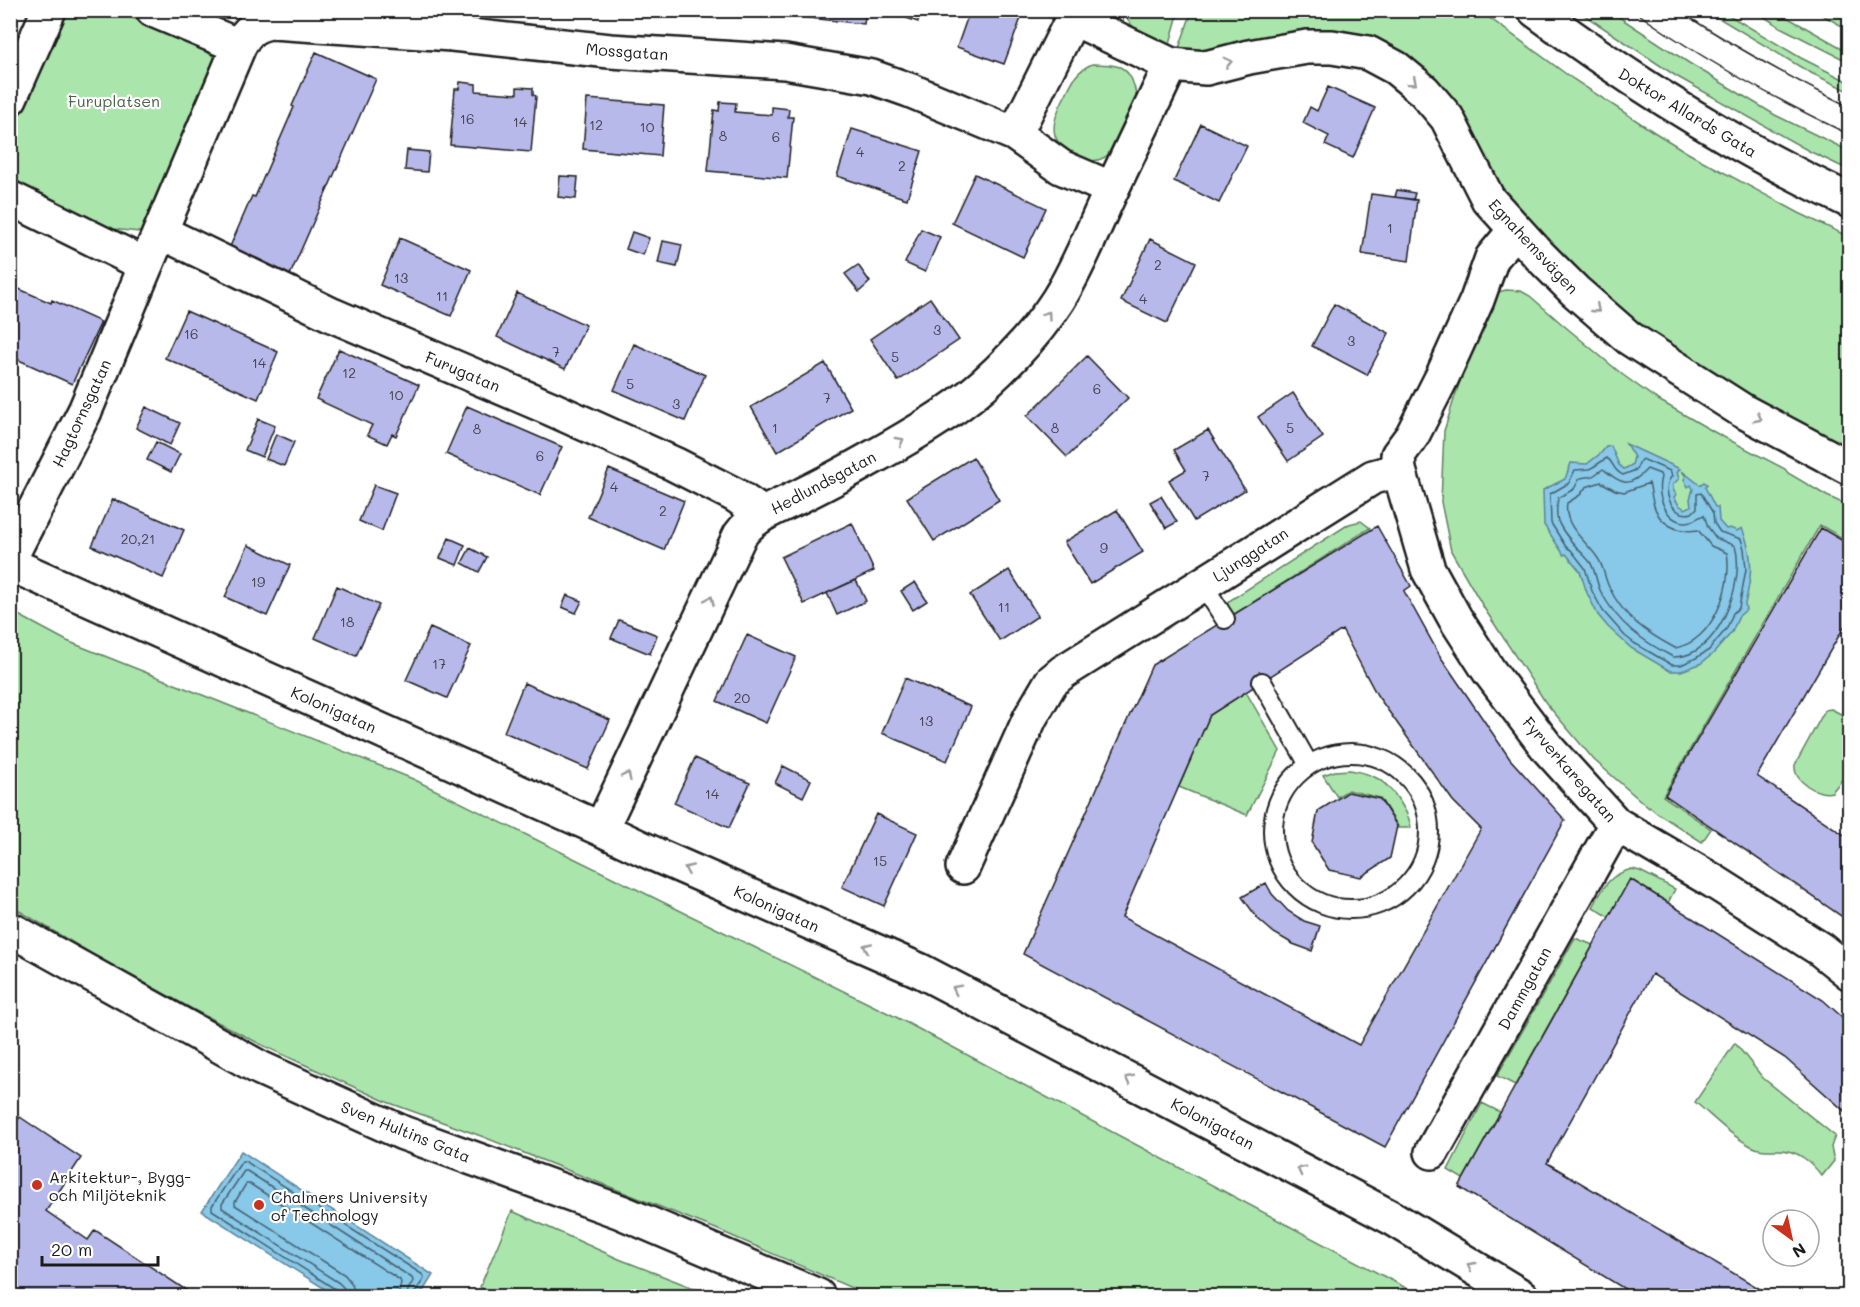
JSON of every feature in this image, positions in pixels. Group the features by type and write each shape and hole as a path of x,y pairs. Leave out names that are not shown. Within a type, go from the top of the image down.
{"street":[{"path":"10,98 49,10"},
{"path":"10,198 146,265 239,46 153,10"},
{"name":"Doktor Allards Gata","path":"1535,10 1615,68 1720,132 1776,164 1850,201"},
{"path":"1015,134 1074,14 1171,65"},
{"name":"Mossgatan","path":"239,46 252,27 272,21 452,34 610,51 785,62 872,77 909,90 1015,134 1061,167 1112,189"},
{"name":"Egnahemsvägen","path":"1171,65 1206,68 1249,57 1307,47 1332,47 1368,53 1396,68 1424,91 1447,118 1488,199 1575,291 1629,338 1743,411 1850,468"},
{"name":"Hedlundsgatan","path":"602,829 740,535 748,524 763,514 843,474 932,423 983,384 1037,328 1058,300 1073,273 1171,65"},
{"name":"Furugatan","path":"161,232 332,315 674,464 735,495 763,514"},
{"path":"1399,470 1398,455 1412,436 1442,377 1477,300 1492,258 1517,232"},
{"name":"Hagtornsgatan","path":"10,558 85,411 146,265"},
{"name":"Ljunggatan","path":"963,867 1030,718 1051,682 1063,672 1373,477 1399,470"},
{"name":"Fyrverkaregatan","path":"1399,470 1428,568 1455,618 1489,671 1549,750 1616,824 1820,949 1850,973"},
{"name":"Kolonigatan","path":"10,564 656,855 921,971 1383,1214 1521,1296"},
{"name":"Dammgatan","path":"1432,1152 1616,824"},
{"name":"Sven Hultins Gata","path":"10,929 225,1049 301,1087 403,1133 621,1212 818,1296"}],"lane":[{"path":"1203,585 1225,619"},
{"path":"1262,682 1309,765"},
{"path":"1340,754 1372,756 1401,771 1421,797 1429,829 1428,845 1416,875 1392,897 1362,909 1329,906 1300,891 1280,866 1275,850 1273,818 1286,788 1309,765 1340,754"}],"green space":[{"name":"Furuplatsen","path":"112,10 204,46 215,59 218,68 148,233 112,229 17,186 11,179 11,133 62,11"},
{"path":"1121,11 1179,11 1169,47 1137,32"},
{"path":"1192,11 1480,11 1573,79 1688,153 1799,213 1849,237 1849,460 1583,293 1396,55 1178,51"},
{"path":"1578,11 1610,11 1689,63 1775,115 1849,151 1849,170 1809,151 1676,76"},
{"path":"1707,11 1722,11 1801,58 1849,82 1849,91 1809,72"},
{"path":"1755,11 1776,11 1849,52 1849,62 1780,27"},
{"path":"1815,11 1849,11 1849,30"},
{"path":"1092,64 1113,65 1125,70 1134,86 1136,106 1116,146 1105,157 1092,161 1068,152 1056,138 1054,130 1057,114 1071,84 1079,73"},
{"path":"1521,291 1530,296 1623,375 1655,398 1785,469 1827,496 1849,506 1849,542 1820,525 1663,796 1711,829 1702,842 1649,808 1594,760 1546,703 1484,608 1451,551 1441,502 1444,431 1477,327 1487,303 1498,292"},
{"path":"1361,521 1370,528 1228,618 1226,608 1229,601 1349,524"},
{"path":"11,611 67,641 413,779 896,1017 1421,1296 870,1296 716,1229 481,1136 387,1102 262,1045 92,954 11,906"},
{"path":"1246,692 1280,751 1247,815 1179,787 1210,715"},
{"path":"1831,709 1849,718 1849,771 1832,792 1826,793 1802,782 1795,771 1795,765 1825,710"},
{"path":"1350,770 1373,776 1390,788 1405,811 1411,828 1397,828 1398,826 1380,798 1348,790 1337,797 1323,775"},
{"path":"1632,869 1675,889 1668,903 1630,879 1609,917 1593,907 1612,878"},
{"path":"1575,938 1593,945 1515,1085 1497,1076"},
{"path":"1735,1043 1763,1078 1835,1136 1831,1147 1834,1161 1822,1176 1809,1162 1792,1152 1758,1149 1743,1142 1695,1102"},
{"path":"1482,1103 1500,1112 1463,1179 1448,1170"},
{"path":"512,1211 619,1259 714,1296 494,1296 480,1287"}],"water":[{"path":"1626,444 1680,469 1677,472 1679,479 1673,484 1676,495 1674,497 1685,509 1691,506 1690,499 1693,489 1691,485 1688,487 1682,471 1700,485 1704,482 1707,484 1705,487 1715,507 1718,507 1719,521 1726,529 1737,531 1742,528 1749,548 1750,575 1746,610 1739,616 1732,632 1713,654 1700,664 1681,671 1670,671 1631,648 1608,627 1598,615 1587,593 1580,571 1566,554 1564,555 1544,525 1543,490 1565,479 1571,463 1587,464 1606,447 1611,446 1619,465 1624,469 1632,465 1634,457"},
{"path":"241,1151 433,1275 420,1296 336,1296 202,1211"}],"building":[{"path":"643,10 716,10 715,18"},
{"path":"792,10 866,10 864,24 792,16"},
{"path":"903,10 922,10 918,22 901,16"},
{"path":"970,10 1024,10 1004,64 957,47"},
{"path":"316,52 376,79 290,275 229,249 252,196 255,197"},
{"path":"460,82 476,84 476,91 517,94 517,87 533,88 533,95 536,96 531,152 450,145 455,89 459,89"},
{"path":"1328,87 1375,108 1353,158 1325,145 1329,136 1303,123 1310,107 1317,111"},
{"path":"587,99 664,105 660,156 583,149"},
{"path":"720,102 736,103 735,112 772,115 772,107 789,109 788,117 793,117 787,178 708,171 714,110 719,111"},
{"path":"1201,124 1247,146 1219,203 1174,181"},
{"path":"852,129 922,151 907,199 837,176"},
{"path":"407,150 429,152 427,172 405,170"},
{"path":"975,174 1046,208 1023,257 952,223"},
{"path":"560,176 578,177 576,199 558,197"},
{"path":"1397,190 1415,193 1413,200 1395,197"},
{"path":"1371,194 1417,200 1409,261 1362,254"},
{"path":"921,229 940,237 925,272 905,263"},
{"path":"632,232 649,238 643,255 626,249"},
{"path":"400,238 471,270 451,316 380,285"},
{"path":"1150,239 1196,262 1167,323 1121,301"},
{"path":"663,241 682,245 677,267 658,263"},
{"path":"858,265 870,282 859,292 845,274"},
{"path":"10,285 51,303 52,300 101,322 72,384 10,356"},
{"path":"517,293 586,325 565,369 497,337"},
{"path":"930,298 959,340 898,381 870,339"},
{"path":"1334,304 1389,333 1367,375 1312,346"},
{"path":"186,311 278,352 258,399 165,358"},
{"path":"634,344 705,375 685,421 614,390"},
{"path":"339,349 419,385 396,436 392,434 387,444 367,435 372,425 316,399"},
{"path":"1087,356 1128,398 1067,457 1027,416"},
{"path":"825,363 851,408 777,452 751,407"},
{"path":"1293,393 1323,437 1288,461 1258,417"},
{"path":"467,406 562,447 540,495 446,454"},
{"path":"146,407 180,423 170,445 136,428"},
{"path":"258,419 275,426 262,457 245,450"},
{"path":"1208,430 1245,490 1194,521 1169,480 1186,470 1174,450"},
{"path":"276,434 294,442 284,466 266,459"},
{"path":"156,442 180,454 171,472 147,460"},
{"path":"973,457 999,500 934,541 907,498"},
{"path":"609,469 684,501 664,550 588,517"},
{"path":"374,485 396,493 382,531 359,521"},
{"path":"1161,496 1177,522 1166,528 1150,502"},
{"path":"113,499 184,530 163,578 92,546"},
{"path":"1117,510 1143,552 1090,584 1064,542"},
{"path":"852,523 874,571 804,604 781,557"},
{"path":"1377,526 1411,586 1404,591 1440,656 1510,759 1565,820 1385,1147 1023,954 1152,665","holes":["1342,630 1377,695 1453,801 1481,829 1359,1045 1122,917 1210,715"]},
{"path":"1821,528 1850,545 1850,624 1847,622 1757,776 1850,839 1850,922 1665,795"},
{"path":"449,538 465,545 457,565 440,558"},
{"path":"248,545 290,565 267,616 225,597"},
{"path":"470,548 487,557 479,572 462,563"},
{"path":"1009,570 1038,616 1000,641 970,595"},
{"path":"856,580 866,601 837,615 827,593"},
{"path":"915,582 927,601 913,610 901,591"},
{"path":"337,586 379,605 356,656 315,638"},
{"path":"567,595 582,601 576,613 562,607"},
{"path":"619,620 657,635 650,654 611,638"},
{"path":"430,628 471,646 447,698 406,680"},
{"path":"747,635 796,657 766,723 717,701"},
{"path":"905,678 971,707 947,761 882,733"},
{"path":"524,683 610,720 588,769 504,732"},
{"path":"695,758 750,783 729,828 674,803"},
{"path":"783,766 811,780 803,797 775,783"},
{"path":"1348,792 1380,799 1397,826 1390,858 1361,877 1329,870 1312,843 1318,811"},
{"path":"876,814 917,833 884,906 842,887"},
{"path":"1630,879 1823,1000 1850,1024 1850,1116 1785,1058 1652,974 1547,1163 1772,1296 1636,1296 1459,1187"},
{"path":"1266,883 1272,894 1288,911 1304,921 1320,926 1312,951 1293,944 1274,933 1258,919 1242,897"},
{"name":"Arkitektur-, Bygg- och Miljöteknik","path":"20,1117 81,1158 46,1211 88,1240 95,1230 195,1296 10,1296 10,1131"}],"tram line":[{"path":"1633,10 1685,45 1739,77 1850,135"},
{"path":"1678,10 1762,61 1850,107"}],"place":[{"name":"Arkitektur-, Bygg- och Miljöteknik","path":"37,1185"},
{"name":"Chalmers University of Technology","path":"259,1205"}]}
